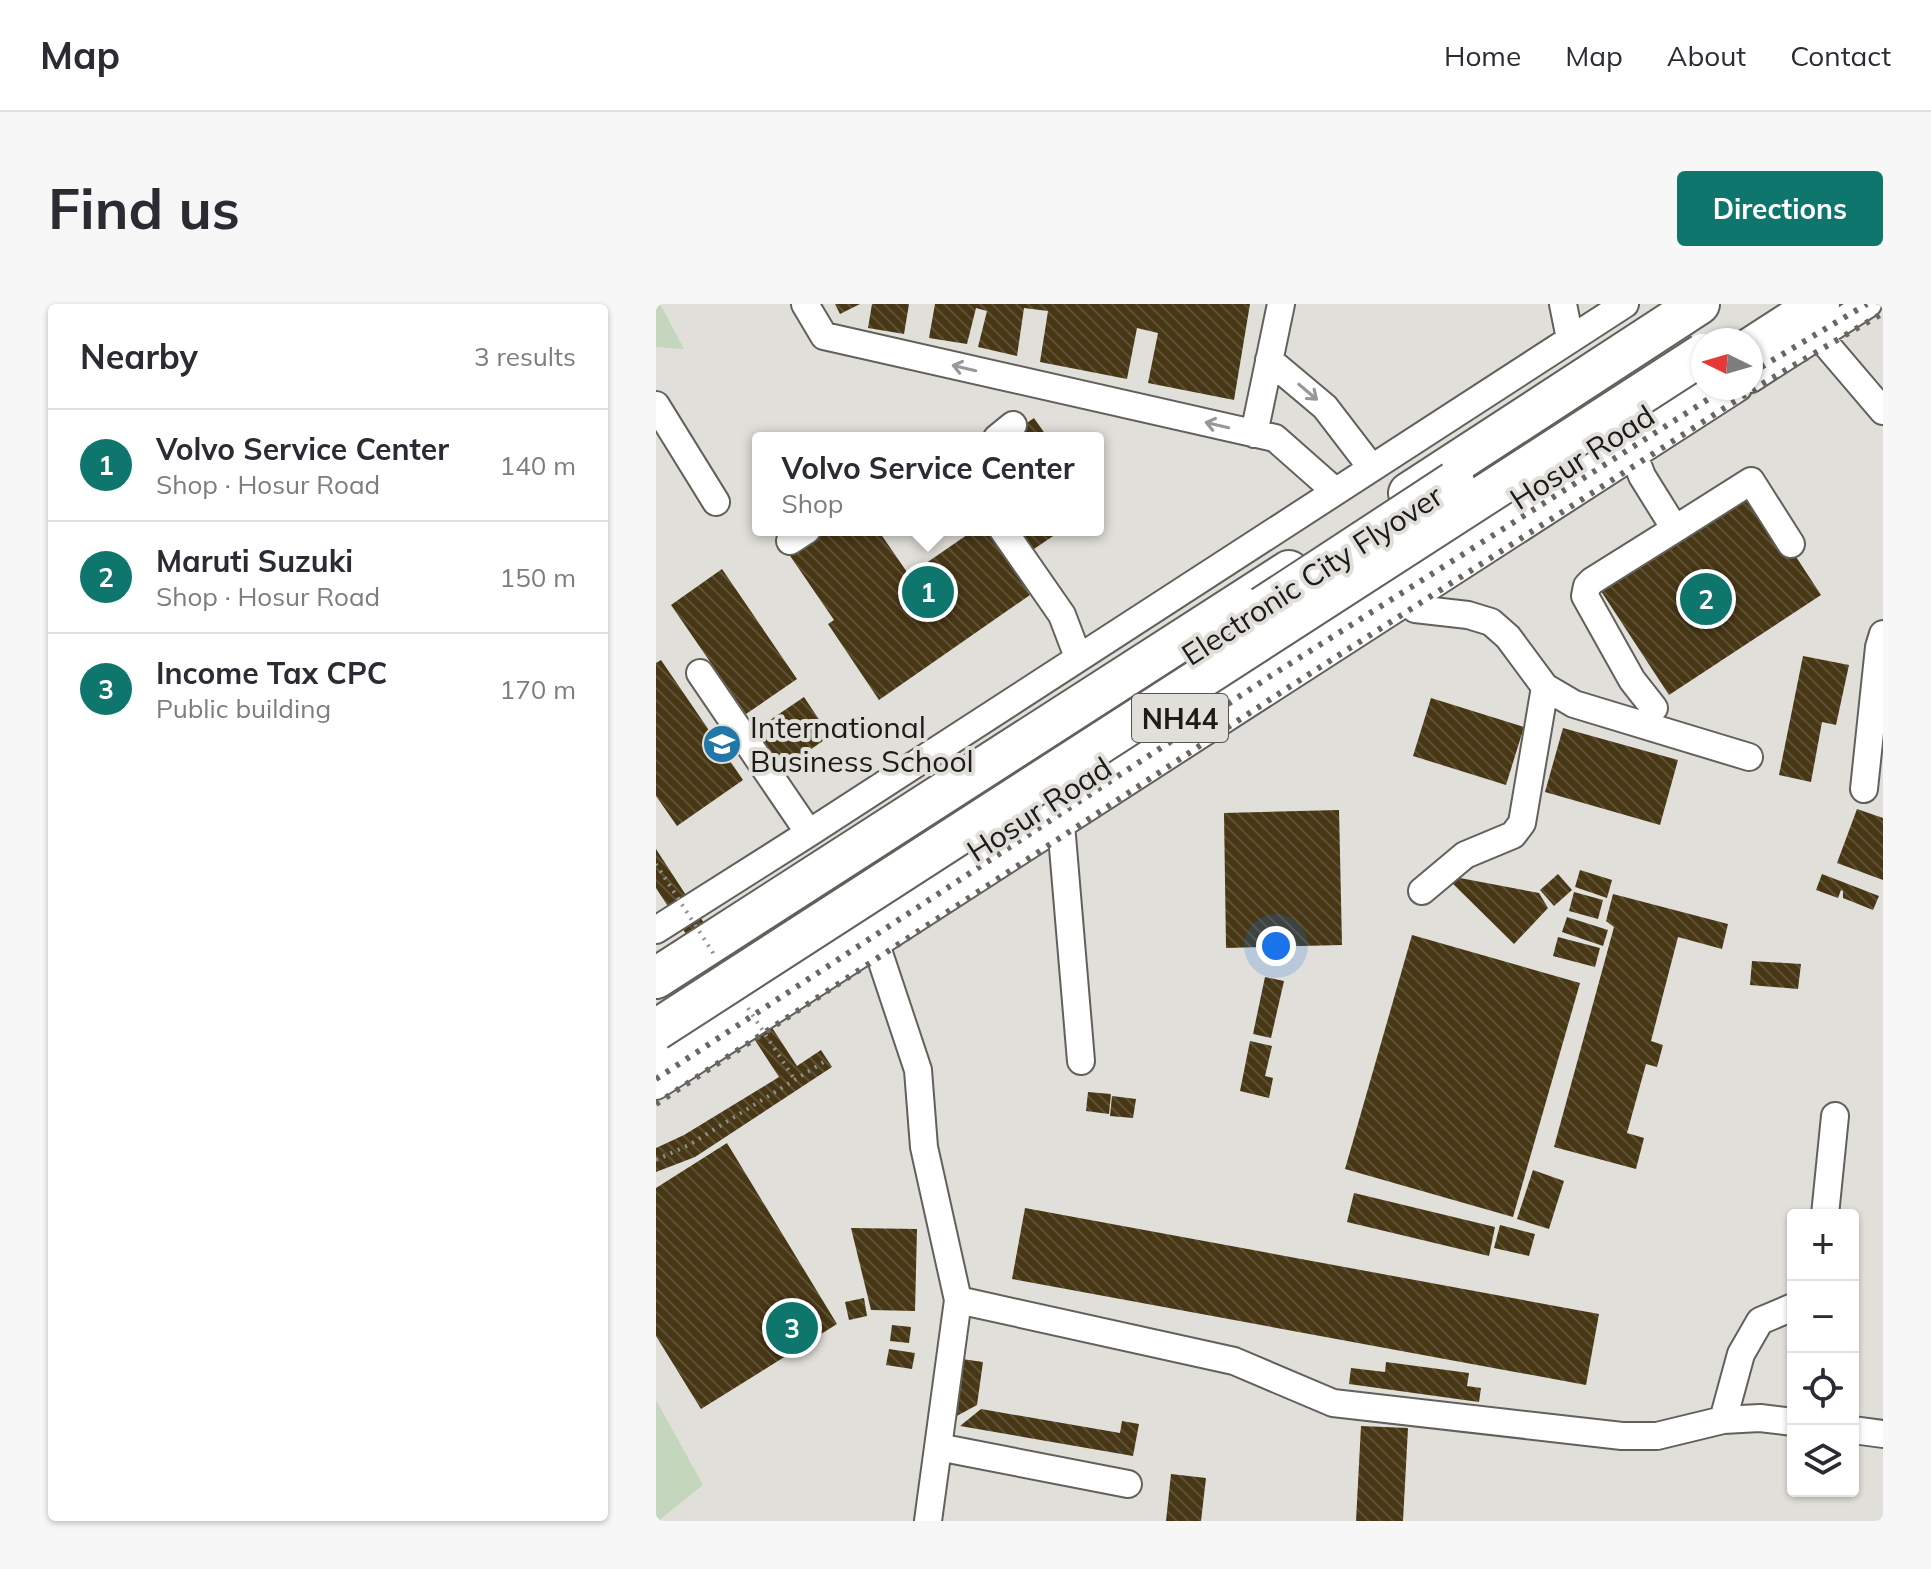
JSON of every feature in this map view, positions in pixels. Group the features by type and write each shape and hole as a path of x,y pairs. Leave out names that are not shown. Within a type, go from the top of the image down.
{"highway":[{"name":"NH44","path":"656,978 1699,304"},
{"name":"Electronic City Flyover","path":"656,1001 1726,304"},
{"path":"1743,328 1780,304"},
{"path":"1763,343 1819,320"},
{"name":"Electronic City Flyover","path":"656,1030 1691,362"},
{"name":"Hosur Road","path":"656,1056 1691,387"}],"street":[{"path":"805,304 824,336 1275,438 1335,491"},
{"path":"1254,434 1281,304"},
{"path":"1563,304 1570,339"},
{"path":"656,930 1570,339 1593,313 1625,304"},
{"path":"1763,369 1819,320 1868,304"},
{"path":"1819,320 1883,411"},
{"path":"1269,360 1325,407 1371,467"},
{"path":"656,1086 1719,400"},
{"path":"656,405 716,502"},
{"path":"1634,455 1642,476 1675,529"},
{"path":"1654,708 1632,680 1585,596 1587,586 1751,481 1791,544"},
{"path":"1007,536 1062,615 1078,657"},
{"path":"1407,601 1415,609 1468,615 1491,622 1508,637 1545,687 1574,704 1749,757"},
{"path":"1864,789 1883,634"},
{"path":"700,673 809,833"},
{"path":"1422,891 1465,855 1519,830 1545,687"},
{"path":"1061,824 1081,1061"},
{"path":"876,944 918,1070 924,1147 958,1300 928,1521"},
{"path":"1826,1209 1835,1116"},
{"path":"958,1300 1234,1361 1333,1403 1622,1436 1657,1436 1723,1420 1760,1418 1787,1421"},
{"path":"1723,1420 1741,1354 1760,1321 1787,1310"},
{"path":"1859,1431 1883,1434"},
{"path":"938,1447 1128,1484"}],"path":[{"path":"656,1160 689,1145 827,1060"}],"green space":[{"path":"656,304 660,304 684,349 656,347"},
{"path":"656,1400 703,1485 658,1521 656,1521"}],"building":[{"path":"835,304 860,304 840,314"},
{"path":"872,304 909,304 904,334 868,328"},
{"path":"935,304 1250,304 1234,400 1148,383 1158,333 1137,328 1127,379 1040,362 1048,311 1024,308 1017,356 978,347 987,311 976,308 967,344 929,338"},
{"path":"1034,418 1044,432 1014,432"},
{"path":"1749,485 1821,595 1669,695 1597,585"},
{"path":"807,536 882,536 909,575 965,536 990,536 1030,595 879,700 828,624 834,620 786,550"},
{"path":"1021,536 1053,536 1031,551"},
{"path":"722,569 797,679 746,714 671,605"},
{"path":"1803,656 1849,665 1836,725 1822,722 1811,782 1779,775"},
{"path":"661,660 743,780 677,826 656,796 656,663"},
{"path":"804,697 830,736 781,770 754,731"},
{"path":"1431,698 1524,727 1506,785 1413,756"},
{"path":"1563,728 1678,760 1660,825 1545,792"},
{"path":"1857,809 1883,818 1883,880 1837,863"},
{"path":"1339,810 1342,945 1226,948 1224,813"},
{"path":"656,849 797,1066 821,1050 832,1067 695,1157 656,1172 656,1148 684,1135 779,1077 656,888"},
{"path":"1580,870 1612,880 1607,898 1575,887"},
{"path":"1558,874 1572,890 1554,906 1540,890"},
{"path":"1822,874 1879,896 1873,910 1843,898 1841,890 1838,898 1816,890"},
{"path":"1444,875 1539,893 1548,908 1514,944"},
{"path":"1574,892 1603,900 1598,919 1569,911"},
{"path":"1613,894 1728,924 1722,949 1678,937 1651,1041 1663,1045 1657,1067 1646,1064 1627,1133 1644,1138 1636,1169 1554,1147 1614,927 1606,921"},
{"path":"1567,917 1608,930 1603,946 1562,932"},
{"path":"1412,935 1580,983 1513,1217 1345,1169"},
{"path":"1558,937 1600,948 1595,967 1553,956"},
{"path":"1752,961 1801,964 1798,989 1750,985"},
{"path":"1265,977 1284,981 1271,1038 1253,1034"},
{"path":"1250,1041 1272,1046 1265,1076 1273,1078 1269,1098 1240,1091"},
{"path":"1088,1092 1111,1094 1109,1114 1086,1111"},
{"path":"1112,1096 1136,1099 1133,1118 1110,1116"},
{"path":"727,1143 837,1324 701,1409 656,1336 656,1188"},
{"path":"1533,1170 1564,1181 1549,1229 1517,1219"},
{"path":"1354,1193 1495,1227 1489,1256 1347,1222"},
{"path":"1025,1208 1599,1314 1586,1385 1012,1279"},
{"path":"1500,1225 1535,1234 1529,1256 1494,1248"},
{"path":"851,1228 917,1229 915,1311 871,1310"},
{"path":"864,1298 867,1316 849,1320 845,1302"},
{"path":"892,1325 911,1327 909,1343 890,1341"},
{"path":"889,1349 915,1353 912,1369 886,1365"},
{"path":"962,1359 983,1362 977,1405 953,1418"},
{"path":"1386,1362 1469,1373 1467,1386 1481,1388 1479,1402 1349,1384 1351,1368 1385,1372"},
{"path":"981,1409 1120,1433 1122,1421 1139,1424 1133,1456 960,1426"},
{"path":"1361,1426 1408,1428 1403,1521 1356,1521"},
{"path":"1171,1474 1206,1478 1201,1521 1166,1521"}],"railway":[{"path":"1763,366 1867,304"},
{"path":"656,1104 1286,689 1762,384 1883,313"},
{"path":"656,1079 1272,675 1707,400"}],"place":[{"name":"Volvo Service Center","path":"928,592"},
{"name":"Maruti Suzuki","path":"1706,599"},
{"name":"International Business School","path":"722,744"},
{"name":"Income Tax CPC","path":"792,1328"}]}
